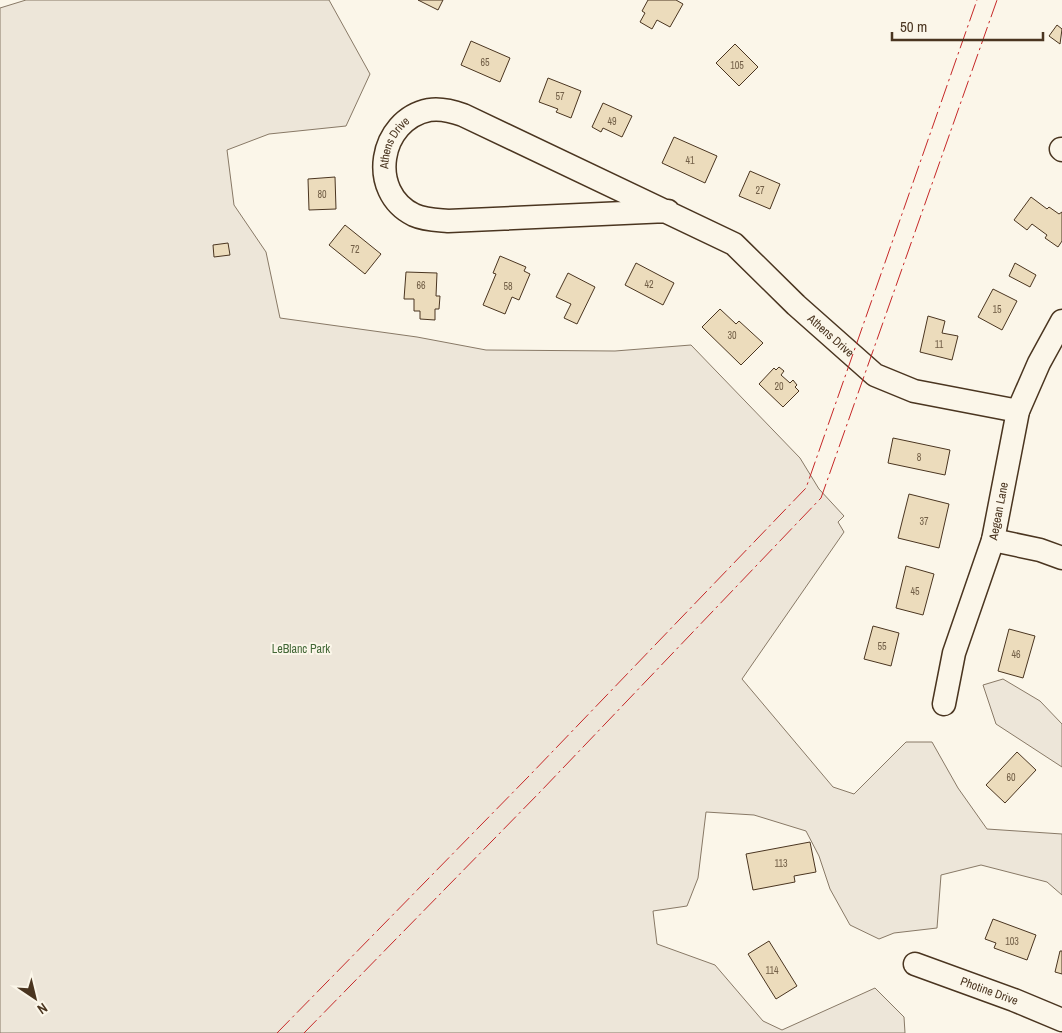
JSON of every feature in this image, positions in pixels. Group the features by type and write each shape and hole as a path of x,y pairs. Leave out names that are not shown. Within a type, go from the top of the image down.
{"street":[{"name":"Athens Drive","path":"668,211 448,221 431,220 414,215 400,204 389,190 384,174 384,157 389,140 399,126 413,116 430,110 447,110 463,114 668,211 734,244 796,305 875,375 914,391 1018,412"},
{"name":"Aegean Lane","path":"944,704 954,653 993,540 1018,412 1039,363 1062,321"},
{"path":"993,540 1040,550 1062,558"},
{"name":"Photine Drive","path":"915,964 1014,1000 1062,1020"}],"green space":[{"name":"LeBlanc Park","path":"26,0 329,0 370,74 346,126 269,134 227,150 234,205 266,252 280,318 417,337 486,350 615,351 691,345 800,458 819,489 844,516 838,522 844,532 742,679 833,787 854,794 906,742 932,742 958,788 987,829 1062,834 1062,895 1047,882 981,865 941,875 937,928 894,933 879,939 850,925 830,889 819,856 806,831 754,815 706,812 698,878 687,906 653,911 657,944 715,965 763,1021 782,1030 875,988 904,1017 905,1033 0,1033 0,8"},
{"path":"1003,679 1040,701 1062,724 1062,767 996,724 983,685"}],"building":[{"path":"418,0 443,0 438,10"},
{"path":"648,0 676,0 683,4 670,27 657,20 652,29 640,22 645,13 642,11"},
{"path":"1057,25 1062,29 1060,44 1049,36"},
{"path":"471,41 510,58 500,82 461,65"},
{"path":"735,44 758,67 739,86 716,63"},
{"path":"548,78 581,91 571,118 556,112 558,109 539,102"},
{"path":"603,103 632,116 622,137 603,128 601,132 592,127"},
{"path":"674,137 717,156 705,183 662,163"},
{"path":"750,171 780,184 770,209 739,196"},
{"path":"335,177 336,209 309,210 308,179"},
{"path":"1031,197 1047,209 1049,207 1059,214 1062,212 1062,241 1058,247 1045,238 1047,235 1032,224 1027,230 1014,220"},
{"path":"345,225 381,254 365,274 329,245"},
{"path":"228,243 230,255 214,257 213,245"},
{"path":"500,256 526,267 524,271 530,274 519,300 512,297 505,314 483,305 496,274 493,273"},
{"path":"636,263 674,283 663,305 625,285"},
{"path":"1015,263 1036,275 1030,287 1009,276"},
{"path":"406,272 437,273 436,296 440,296 439,309 435,309 435,320 420,319 420,311 414,311 414,299 404,299"},
{"path":"568,273 595,287 577,324 564,318 571,304 556,297"},
{"path":"993,289 1017,301 1002,330 978,317"},
{"path":"720,309 736,324 739,321 763,343 741,365 702,327"},
{"path":"928,316 945,321 942,333 958,336 952,360 920,352"},
{"path":"779,367 784,371 781,375 790,383 793,380 797,385 795,387 799,391 783,407 759,384 774,368 776,370"},
{"path":"893,438 950,450 945,475 888,463"},
{"path":"909,494 949,504 939,548 898,538"},
{"path":"906,566 934,574 923,615 896,608"},
{"path":"873,626 899,633 891,666 864,659"},
{"path":"1009,629 1035,636 1023,678 998,671"},
{"path":"1017,752 1036,770 1005,803 986,785"},
{"path":"810,842 816,872 794,876 795,882 753,890 746,854"},
{"path":"993,919 1036,935 1027,960 994,948 996,943 985,939"},
{"path":"769,941 797,986 776,999 748,954"},
{"path":"1060,951 1062,951 1062,974 1055,972"}],"power":[{"path":"277,1033 530,775 806,488 977,0"},
{"path":"304,1033 541,791 821,498 997,0"}]}
